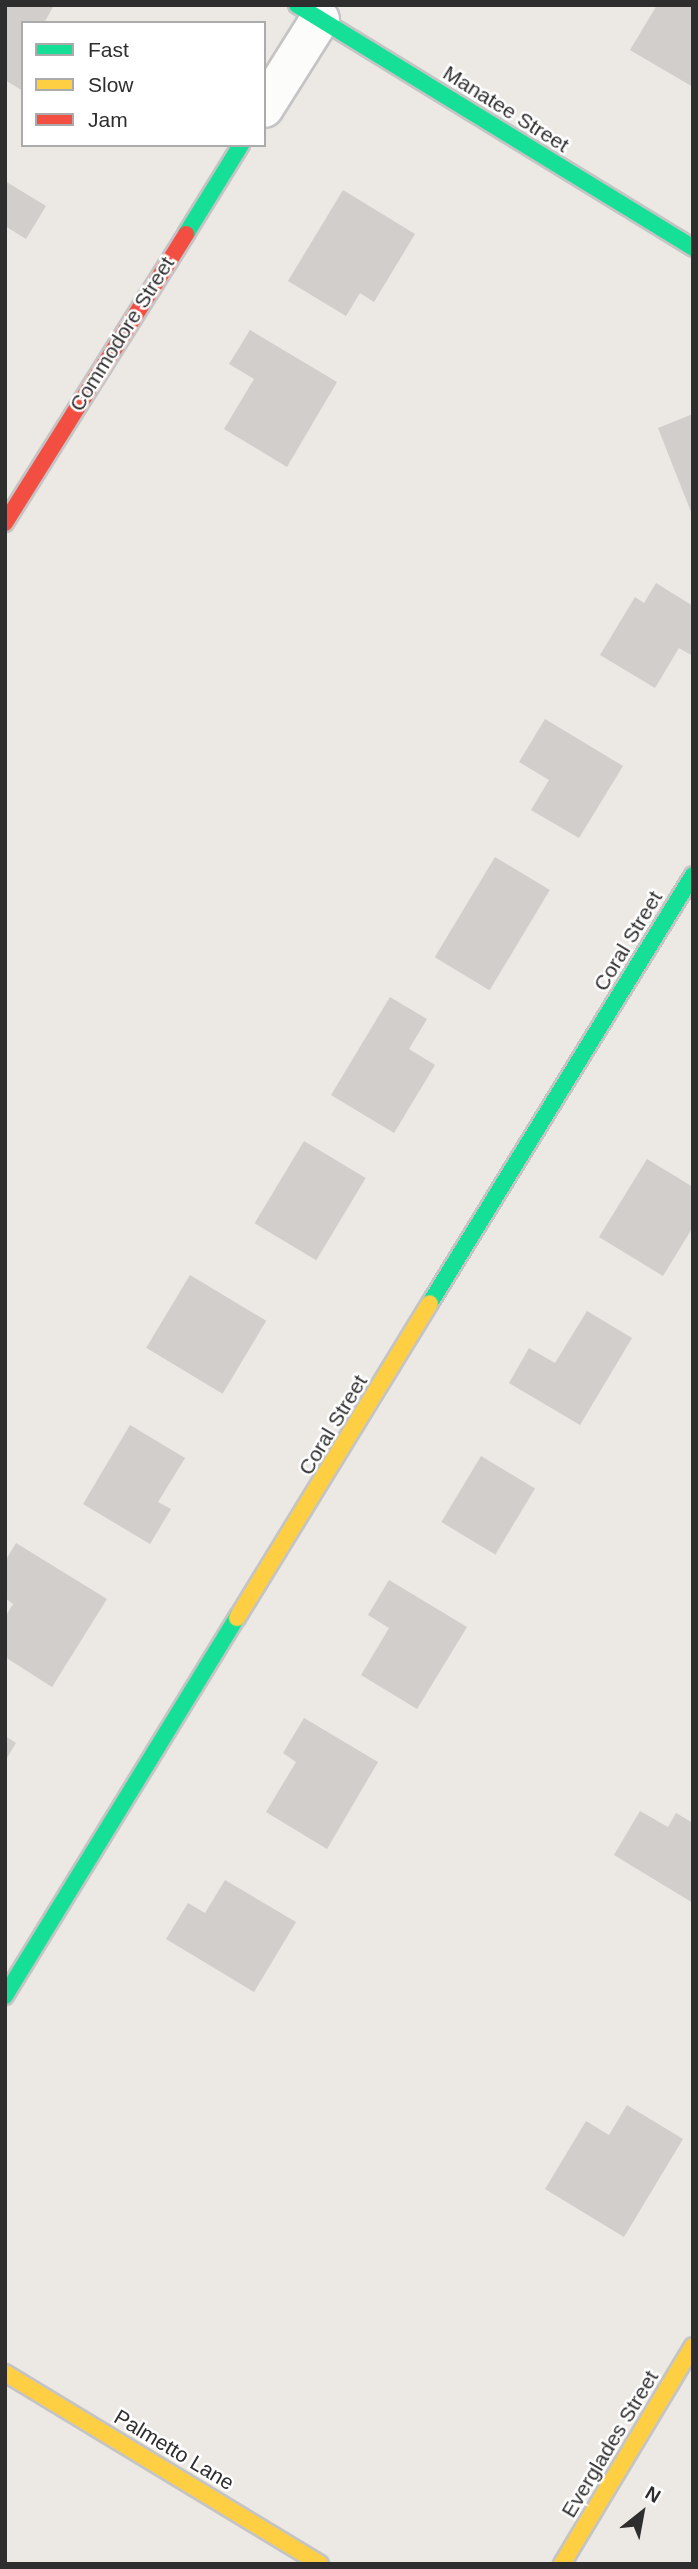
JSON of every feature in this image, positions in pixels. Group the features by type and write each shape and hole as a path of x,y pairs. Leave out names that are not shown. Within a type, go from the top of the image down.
{"street":[{"path":"266,104 309,12"},
{"name":"Manatee Street","path":"309,12 693,248"},
{"name":"Commodore Street","path":"5,523 240,147"},
{"name":"Coral Street","path":"5,1996 693,875"},
{"name":"Everglades Street","path":"562,2564 693,2346"},
{"name":"Palmetto Lane","path":"5,2373 320,2564"}],"building":[{"path":"5,5 53,7 45,21 21,21 21,90 5,80"},
{"path":"657,5 693,5 693,87 630,50"},
{"path":"5,181 46,206 26,239 5,226"},
{"path":"343,190 415,234 374,302 360,293 346,316 288,281"},
{"path":"250,330 337,382 287,467 224,429 254,379 229,364"},
{"path":"693,414 693,517 658,428"},
{"path":"656,583 693,606 693,656 679,648 655,688 600,655 635,597 644,603"},
{"path":"545,719 623,766 579,838 531,810 549,780 519,762"},
{"path":"495,857 550,890 490,990 435,957"},
{"path":"390,997 427,1019 409,1049 435,1065 394,1133 331,1095"},
{"path":"304,1141 366,1178 316,1260 255,1223"},
{"path":"647,1159 693,1187 693,1227 663,1276 599,1237"},
{"path":"190,1275 266,1321 223,1394 146,1348"},
{"path":"587,1311 632,1338 580,1425 509,1383 529,1348 555,1363"},
{"path":"130,1425 185,1458 158,1502 171,1509 150,1544 83,1504"},
{"path":"481,1456 535,1488 495,1554 441,1522"},
{"path":"16,1543 107,1599 52,1687 5,1657 5,1617 13,1604 5,1598 5,1561"},
{"path":"389,1580 467,1627 417,1709 361,1675 389,1628 368,1615"},
{"path":"304,1718 378,1762 327,1849 266,1812 296,1762 283,1753"},
{"path":"5,1736 16,1743 5,1761"},
{"path":"640,1811 668,1827 676,1813 693,1823 693,1903 614,1855"},
{"path":"225,1880 296,1922 254,1992 166,1939 188,1903 205,1913"},
{"path":"627,2105 683,2139 624,2237 545,2189 586,2121 609,2135"}],"traffic: fast":[{"path":"297,5 693,248"},
{"path":"186,234 240,147"},
{"path":"430,1303 693,875"},
{"path":"5,1996 237,1618"}],"traffic: slow":[{"path":"237,1618 430,1303"},
{"path":"562,2564 693,2346"},
{"path":"5,2373 320,2564"}],"traffic: jam":[{"path":"5,523 186,234"}]}
